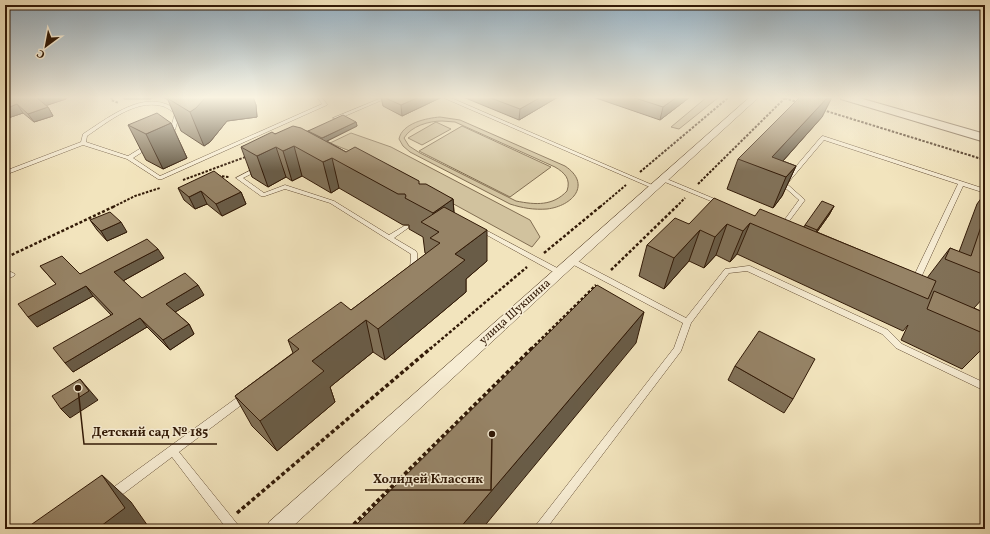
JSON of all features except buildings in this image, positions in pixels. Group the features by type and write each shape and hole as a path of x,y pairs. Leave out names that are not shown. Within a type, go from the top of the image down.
{"street":[{"name":"улица Шукшина","path":"276,529 558,272 727,122"},
{"path":"930,122 985,138"}],"lane":[{"path":"83,143 85,135 106,122"},
{"path":"166,136 172,132 175,122"},
{"path":"5,173 83,143 129,158 160,178 285,122"},
{"path":"504,122 633,178 691,191 725,206"},
{"path":"774,226 780,229 802,200 784,184 822,138 985,191"},
{"path":"129,158 153,143"},
{"path":"265,165 239,178 263,195 285,187 332,202 414,253 414,272 408,277"},
{"path":"915,282 961,183"},
{"path":"473,225 558,272"},
{"path":"389,238 406,227"},
{"path":"572,261 687,322"},
{"path":"540,529 678,349 687,322 726,271 748,268 885,332 899,346 985,387"},
{"path":"104,501 249,394"},
{"path":"172,451 231,525"}],"path":[{"path":"231,525 536,259 699,122"},
{"path":"349,529 761,122"},
{"path":"863,122 985,160"},
{"path":"178,181 248,156"},
{"path":"176,171 208,175"},
{"path":"216,176 239,178"},
{"path":"5,258 135,196 164,186"}],"shaded area":[{"path":"416,122 433,122 416,127 407,134 404,138 409,146 516,201 537,204 550,202 562,196 567,191 568,180 562,172 555,167 454,122 464,122 565,166 573,173 577,180 578,187 576,193 565,204 547,209 524,208 510,204 410,152 403,146 399,139 401,134 410,125"},
{"path":"436,122 451,129 422,145 408,138"},
{"path":"677,122 688,122 679,129 671,127"},
{"path":"462,126 551,167 510,197 419,151"},
{"path":"351,133 391,147 530,220 540,237 532,247 377,162 330,143"}],"place":[{"name":"Детский сад № 185","path":"78,388"},
{"name":"Холидей Классик","path":"492,434"}]}
